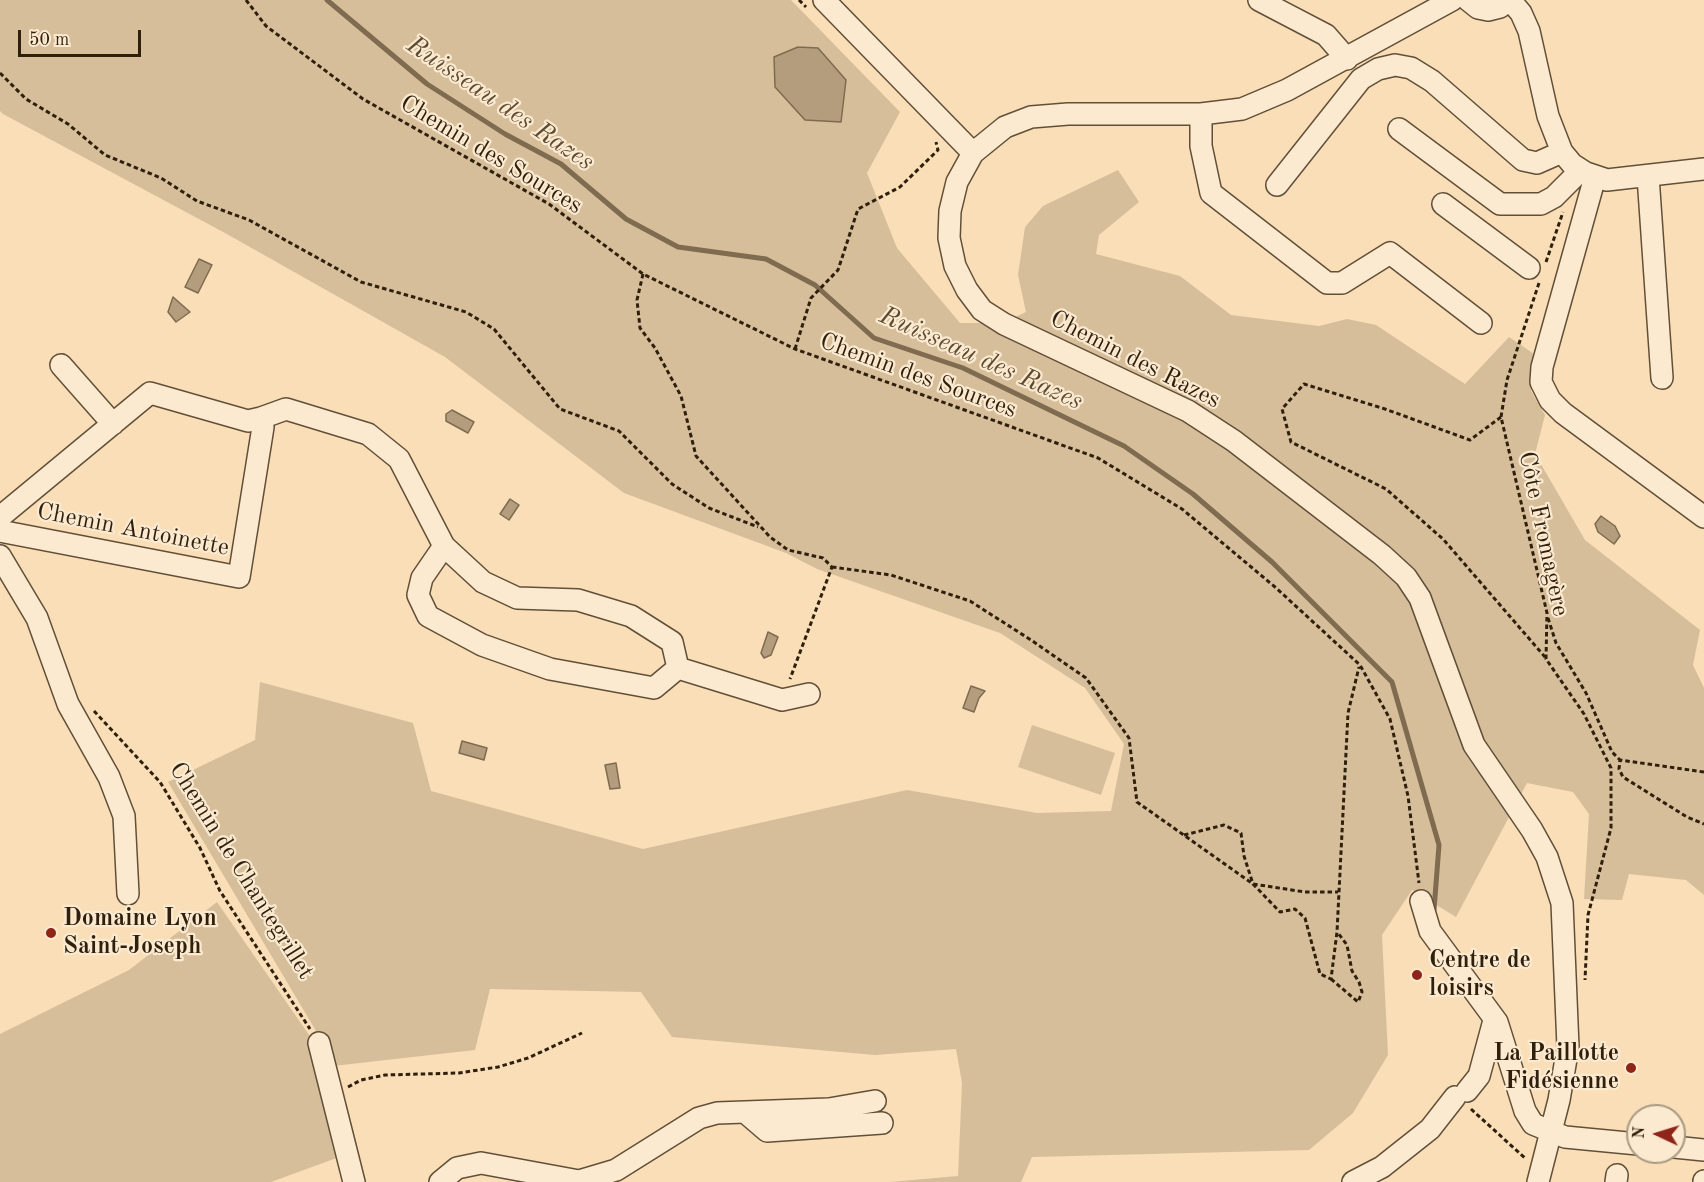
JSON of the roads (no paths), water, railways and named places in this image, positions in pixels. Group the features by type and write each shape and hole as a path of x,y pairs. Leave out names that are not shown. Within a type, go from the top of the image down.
{"street":[{"path":"824,0 880,61 973,153"},
{"path":"1259,0 1326,35 1347,59"},
{"name":"Chemin des Razes","path":"1452,0 1347,59 1287,90 1242,109 1201,114 1068,114 1031,117 1005,127 973,153 957,182 950,211 949,238 955,266 967,290 982,310 1004,324 1197,417 1234,441 1382,555 1406,577 1420,597 1474,745 1532,830 1558,884 1562,903 1569,1017 1563,1080 1540,1173"},
{"path":"1468,0 1478,8 1488,10 1529,31"},
{"path":"1488,10 1500,7 1510,0 1521,13 1529,31 1548,116 1558,193"},
{"path":"1277,185 1361,79 1378,69 1395,65 1411,68 1432,81 1523,159 1537,163 1554,156 1607,180 1704,169"},
{"path":"1201,114 1201,146 1211,193 1327,283 1342,283 1390,253 1481,322"},
{"path":"1399,129 1500,204 1541,204 1588,173"},
{"path":"1588,173 1542,367 1542,382 1550,400 1563,414 1704,517"},
{"path":"1648,176 1662,378"},
{"path":"1443,204 1538,270"},
{"path":"1480,231 1500,204"},
{"path":"61,365 113,424"},
{"name":"Chemin Antoinette","path":"0,517 150,393 248,421 286,409 368,434 399,459 444,546 483,582 517,598 578,600 631,616 672,642 678,668"},
{"name":"Chemin Antoinette","path":"0,531 239,577 263,427 261,418"},
{"path":"444,546 422,578 418,595 428,616 482,645 550,669 654,688 678,668 782,700 809,693"},
{"path":"0,556 38,618 63,691 109,777 124,816 128,894"},
{"path":"1421,901 1430,931 1497,1022 1525,1111 1533,1124 1551,1133 1626,1142"},
{"path":"1353,1182 1382,1167 1430,1129 1479,1076 1493,1024 1497,1022"},
{"path":"319,1043 354,1182"},
{"path":"440,1182 457,1168 481,1163 579,1181 616,1170 699,1118 717,1113 829,1109 875,1101"},
{"path":"746,1113 767,1131 882,1123"},
{"path":"1686,1148 1704,1150"}],"waterway":[{"name":"Ruisseau des Razes","path":"327,0 427,84 505,134 561,164 626,219 678,247 766,259 815,285 874,338 963,368 1124,446 1193,494 1272,562 1392,682 1439,845 1434,910"}],"place":[{"name":"Domaine Lyon Saint-Joseph","path":"51,933"},
{"name":"Centre de loisirs","path":"1417,975"},
{"name":"La Paillotte Fidésienne","path":"1631,1068"}]}
